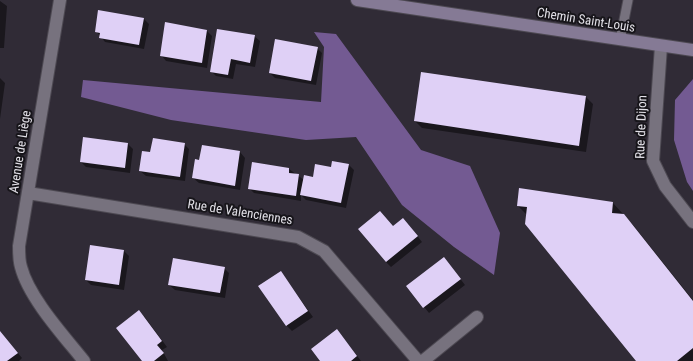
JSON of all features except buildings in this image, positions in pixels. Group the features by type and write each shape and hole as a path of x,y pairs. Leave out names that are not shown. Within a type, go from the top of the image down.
{"street":[{"name":"Avenue de Liège","path":"60,0 19,246 20,266 26,282 38,302 78,359"},
{"name":"Chemin Saint-Louis","path":"357,0 418,5 620,40 693,50"},
{"name":"Rue de Dijon","path":"661,46 653,161 665,186 693,222"},
{"name":"Rue de Valenciennes","path":"28,193 298,237 324,251 418,361"},
{"path":"423,361 477,317"}],"lane":[{"path":"620,40 628,0"}],"shaded area":[{"path":"314,32 336,34 421,150 470,166 500,233 494,275 454,247 402,205 356,137 306,140 171,120 81,97 83,80 321,102 324,47"},
{"path":"693,79 693,191 687,182 674,140 675,100"}]}
